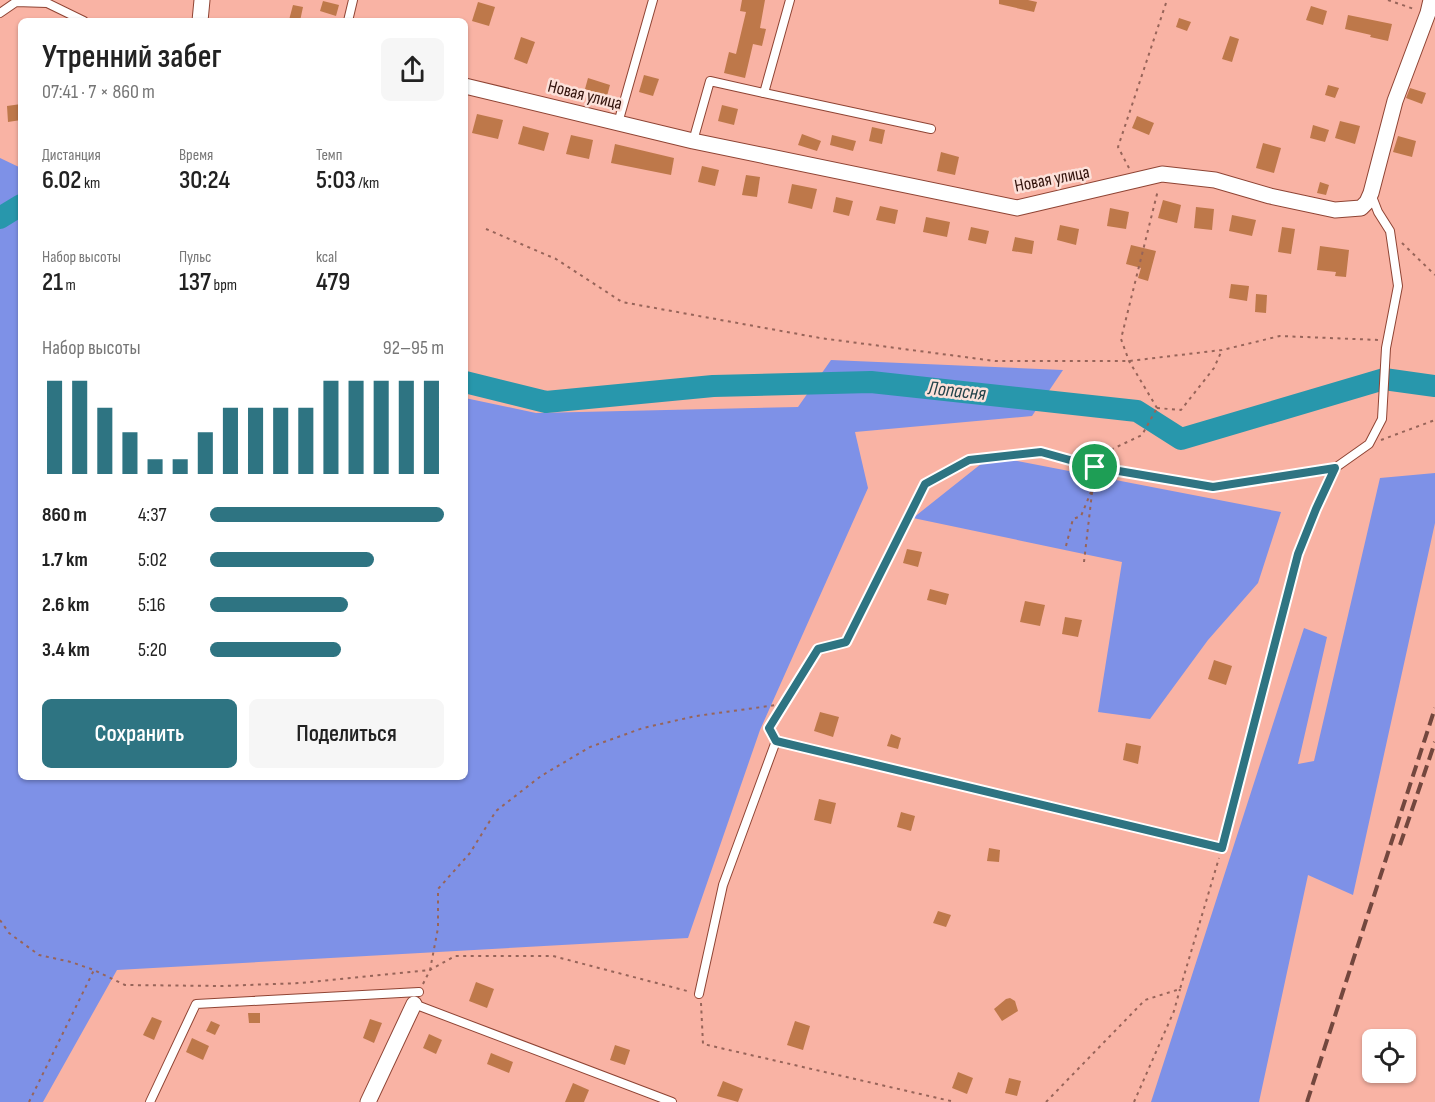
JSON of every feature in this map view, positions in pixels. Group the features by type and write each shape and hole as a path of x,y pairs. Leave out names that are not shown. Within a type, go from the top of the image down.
{"street":[{"path":"200,18 201,0"},
{"path":"1371,193 1395,101 1429,7"},
{"name":"Новая улица","path":"468,87 693,141 1017,208 1162,174 1215,180 1270,196 1335,210 1361,208 1371,193"},
{"path":"368,1102 416,998"}],"lane":[{"path":"349,18 353,0"},
{"path":"618,123 653,0"},
{"path":"764,93 790,0"},
{"path":"0,13 16,2 47,3 78,18"},
{"path":"693,141 710,81 931,129"},
{"path":"1335,468 1369,444 1382,419 1387,344 1398,286 1390,231 1378,212 1371,193"},
{"path":"699,994 723,885 776,741 1222,848"},
{"path":"150,1102 196,1004 416,998 672,1102"}],"path":[{"path":"1135,182 1118,147 1167,0"},
{"path":"1388,0 1429,7"},
{"path":"1157,408 1129,361 1121,339 1162,174"},
{"path":"486,229 556,260 622,302 820,338 995,361 1129,361 1222,350 1280,336 1387,344"},
{"path":"1390,231 1435,275"},
{"path":"1157,408 1181,410 1214,368 1222,350"},
{"path":"1084,562 1095,467 1104,453 1142,435 1157,408"},
{"path":"1369,444 1435,420"},
{"path":"776,741 769,728 818,649 846,642 925,484 969,460 1041,452 1095,467 1213,487 1335,468"},
{"path":"1134,1102 1174,1011 1222,848 1298,554 1335,468"},
{"path":"1066,546 1073,519 1081,516 1092,490"},
{"path":"416,998 430,970 438,928 438,889 470,853 496,811 541,776 590,747 643,728 696,716 784,704"},
{"path":"0,921 9,933 39,955 94,970 125,985 221,986 301,983 430,970 455,956 553,956 699,994 703,1044 956,1102"},
{"path":"29,1102 94,970"},
{"path":"1046,1102 1144,1000 1180,989"}],"shaded area":[{"path":"0,158 18,167 18,780 468,780 468,399 536,413 798,407 831,360 1063,370 1032,416 855,432 868,488 760,730 688,938 117,970 43,1102 0,1102"},
{"path":"991,456 1281,512 1258,583 1208,640 1150,719 1098,712 1122,562 913,518"},
{"path":"1435,473 1435,523 1353,895 1308,875 1259,1102 1151,1102 1304,628 1327,637 1298,764 1314,761 1380,478"}],"building":[{"path":"742,0 765,0 760,28 766,29 762,46 753,44 745,78 724,73 729,52 736,54 746,12 740,11"},
{"path":"999,0 1037,2 1034,12 999,4"},
{"path":"323,1 339,5 336,16 320,11"},
{"path":"478,2 495,7 489,26 472,21"},
{"path":"293,5 303,7 301,18 290,18"},
{"path":"1311,6 1327,11 1323,25 1306,20"},
{"path":"1348,15 1392,24 1388,41 1345,29"},
{"path":"1179,18 1191,22 1187,31 1176,27"},
{"path":"1230,36 1239,39 1232,62 1222,59"},
{"path":"521,37 535,42 527,64 514,59"},
{"path":"644,75 659,79 653,96 639,92"},
{"path":"588,78 610,85 607,96 585,89"},
{"path":"1328,85 1339,88 1335,98 1325,95"},
{"path":"1410,88 1426,93 1422,104 1406,98"},
{"path":"18,104 18,120 8,122 7,106"},
{"path":"722,105 738,109 734,125 718,121"},
{"path":"477,114 503,120 498,139 472,133"},
{"path":"1137,116 1154,123 1149,135 1132,128"},
{"path":"1340,121 1360,126 1355,144 1335,138"},
{"path":"1313,125 1329,130 1325,142 1310,138"},
{"path":"523,126 549,133 544,151 518,144"},
{"path":"872,127 885,130 882,144 869,141"},
{"path":"802,134 821,141 817,151 798,145"},
{"path":"571,135 593,140 589,159 566,154"},
{"path":"832,135 856,141 853,151 830,145"},
{"path":"1398,136 1416,141 1412,157 1393,152"},
{"path":"1263,143 1281,148 1274,173 1256,168"},
{"path":"615,144 674,158 671,175 611,163"},
{"path":"941,152 959,157 955,175 937,171"},
{"path":"702,166 719,170 715,186 698,182"},
{"path":"746,175 760,177 757,197 742,195"},
{"path":"1320,182 1329,185 1326,195 1317,193"},
{"path":"792,184 817,189 812,209 788,203"},
{"path":"836,197 853,201 849,216 833,212"},
{"path":"1163,200 1181,205 1177,223 1158,218"},
{"path":"880,206 898,210 895,224 876,220"},
{"path":"1196,207 1214,209 1212,230 1194,228"},
{"path":"1110,208 1129,212 1126,229 1107,226"},
{"path":"1232,215 1256,220 1252,236 1229,231"},
{"path":"926,217 950,222 947,237 923,232"},
{"path":"1060,225 1079,229 1076,245 1057,240"},
{"path":"971,227 989,231 986,244 968,240"},
{"path":"1282,227 1295,229 1291,254 1278,252"},
{"path":"1015,237 1034,241 1032,254 1012,251"},
{"path":"1131,245 1156,251 1148,281 1138,278 1141,268 1126,264"},
{"path":"1320,246 1349,250 1346,277 1335,276 1336,272 1317,270"},
{"path":"1231,284 1249,286 1247,301 1229,298"},
{"path":"1256,294 1267,295 1266,313 1255,312"},
{"path":"907,549 922,552 918,567 903,563"},
{"path":"930,589 949,594 946,605 927,600"},
{"path":"1025,601 1045,605 1040,626 1020,622"},
{"path":"1065,617 1082,620 1078,637 1062,634"},
{"path":"1214,660 1232,666 1226,685 1208,679"},
{"path":"820,712 839,717 833,737 814,731"},
{"path":"891,734 901,738 898,749 887,746"},
{"path":"1126,743 1141,746 1138,764 1123,760"},
{"path":"819,799 836,803 831,824 814,820"},
{"path":"901,812 915,816 911,831 897,827"},
{"path":"989,848 1000,850 999,862 987,861"},
{"path":"938,911 951,915 946,927 933,923"},
{"path":"476,982 494,989 487,1008 469,1001"},
{"path":"1010,998 1015,1001 1018,1011 1002,1021 994,1009"},
{"path":"248,1013 260,1013 260,1023 249,1023"},
{"path":"152,1017 162,1021 154,1040 143,1035"},
{"path":"370,1019 382,1023 374,1043 363,1038"},
{"path":"211,1021 220,1025 215,1035 206,1031"},
{"path":"795,1021 810,1026 803,1050 787,1045"},
{"path":"429,1034 442,1040 436,1054 423,1048"},
{"path":"192,1038 209,1046 203,1060 186,1052"},
{"path":"615,1045 630,1050 625,1065 610,1060"},
{"path":"491,1053 513,1062 509,1073 487,1064"},
{"path":"958,1072 973,1078 967,1094 952,1088"},
{"path":"1009,1078 1021,1081 1017,1096 1005,1093"},
{"path":"723,1081 743,1089 738,1102 717,1096"},
{"path":"573,1083 589,1090 584,1102 565,1102"}],"waterway":[{"name":"Лопасня","path":"0,218 18,207"},
{"name":"Лопасня","path":"468,383 546,402 713,386 871,382 1137,411 1181,439 1384,379 1435,386"}],"railway":[{"path":"1307,1102 1435,708"},
{"path":"1400,845 1435,742"}],"route":[{"path":"1041,452 1095,467 1213,487 1335,468 1298,554 1222,848 776,741 769,728 818,649 846,642 925,484 969,460 1041,452"}]}
